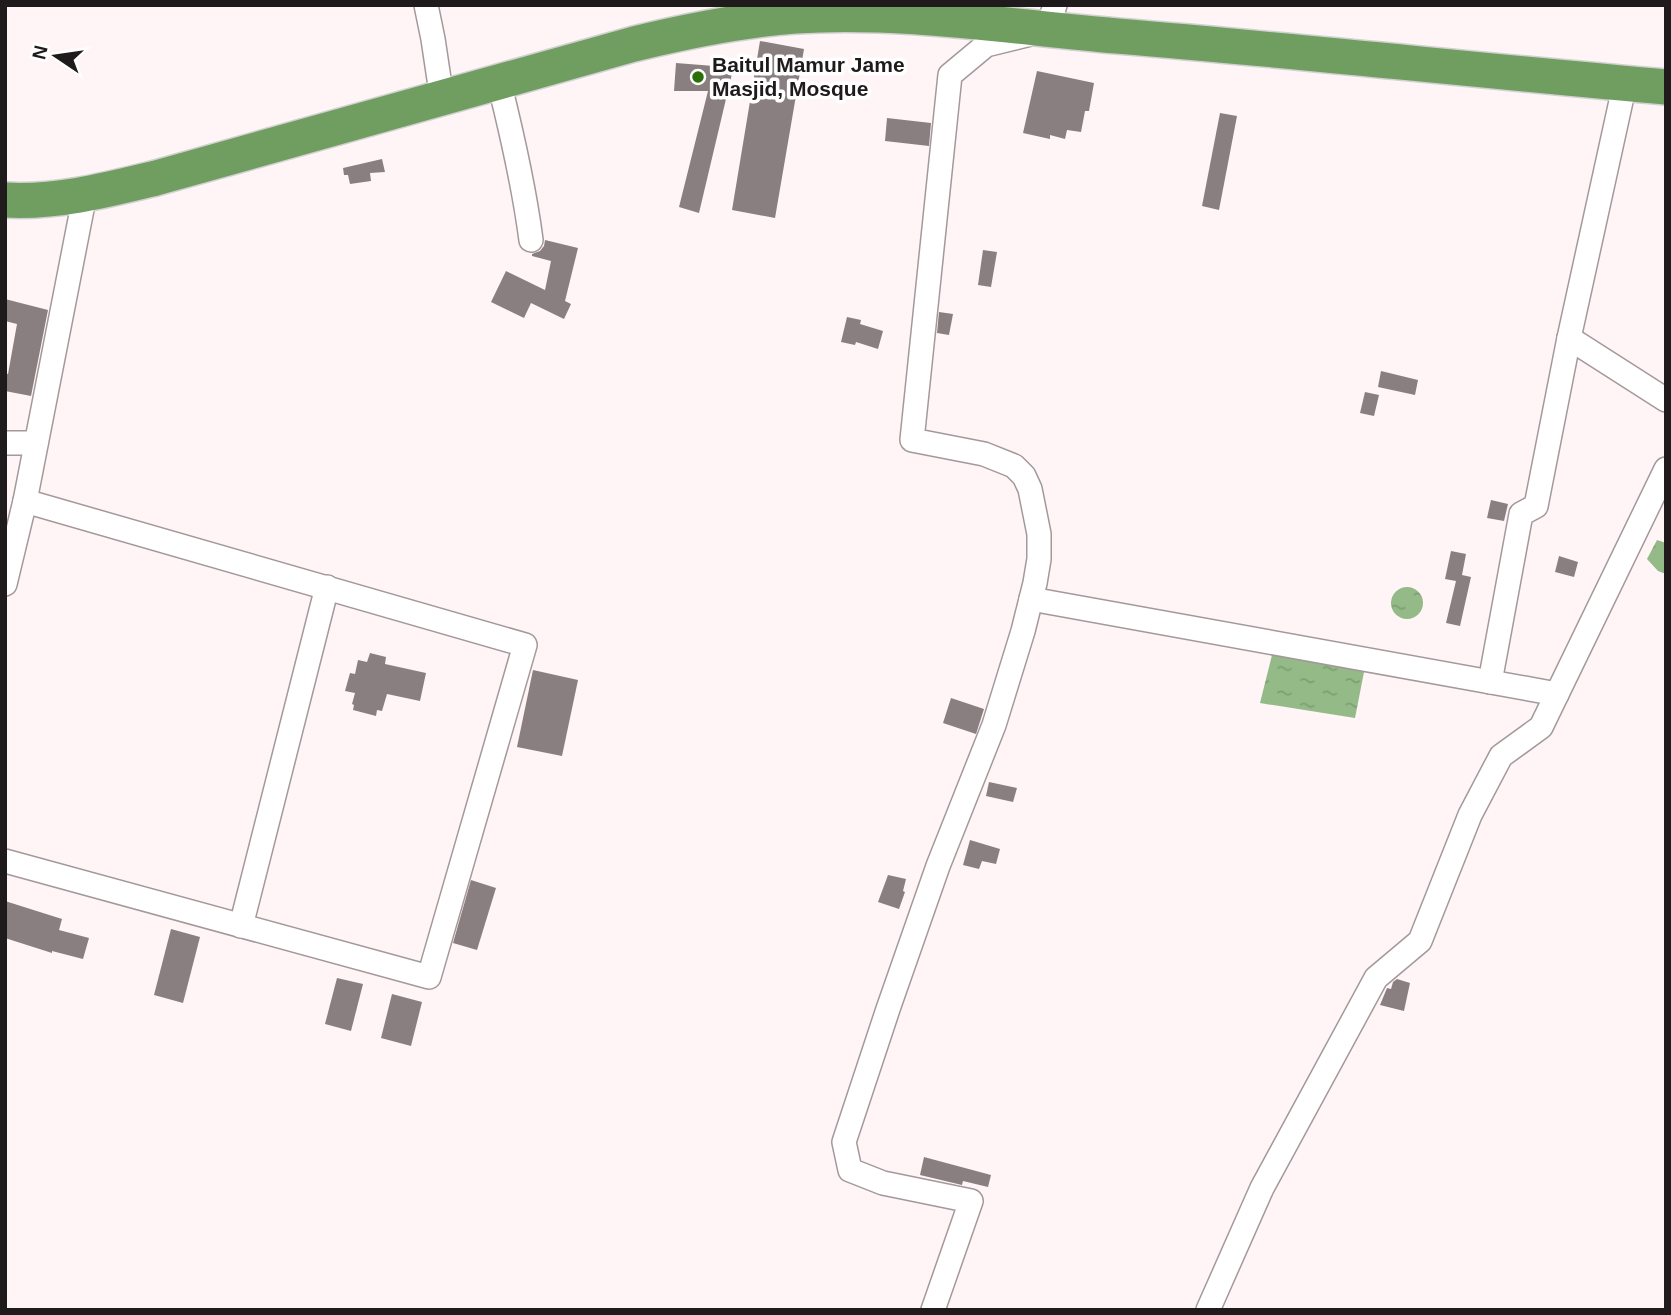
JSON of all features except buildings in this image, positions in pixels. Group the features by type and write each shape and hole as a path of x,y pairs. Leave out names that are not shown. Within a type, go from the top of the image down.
{"highway":[{"path":"5,200 45,200 156,178 672,35 795,16 1051,18 1307,53 1666,87"}],"street":[{"path":"426,5 442,99"},
{"path":"935,1309 971,1201 883,1183 850,1170 844,1142 938,866 994,725 1023,631 1039,559 1039,534 1030,489 1024,476 1014,466 984,454 912,440 950,75 986,45 1051,18"},
{"path":"499,82 525,196 531,240"},
{"path":"1490,682 1521,514 1536,506 1569,338 1625,83"},
{"path":"5,584 11,536 25,500 85,194"},
{"path":"1569,338 1666,400"},
{"path":"5,443 36,443"},
{"path":"1208,1310 1262,1188 1376,978 1420,941 1470,815 1501,756 1541,727 1666,469"},
{"path":"5,861 429,978 525,645 25,500"},
{"path":"241,926 327,587"},
{"path":"1031,599 1557,694"}],"water":[{"path":"1657,540 1666,543 1666,574 1658,571 1647,559"},
{"path":"1407,587 1418,592 1423,603 1418,614 1407,619 1396,614 1391,603 1396,592"},
{"path":"1273,651 1364,672 1355,718 1260,703"}],"place":[{"name":"Baitul Mamur Jame Masjid, Mosque","path":"698,77"}]}
